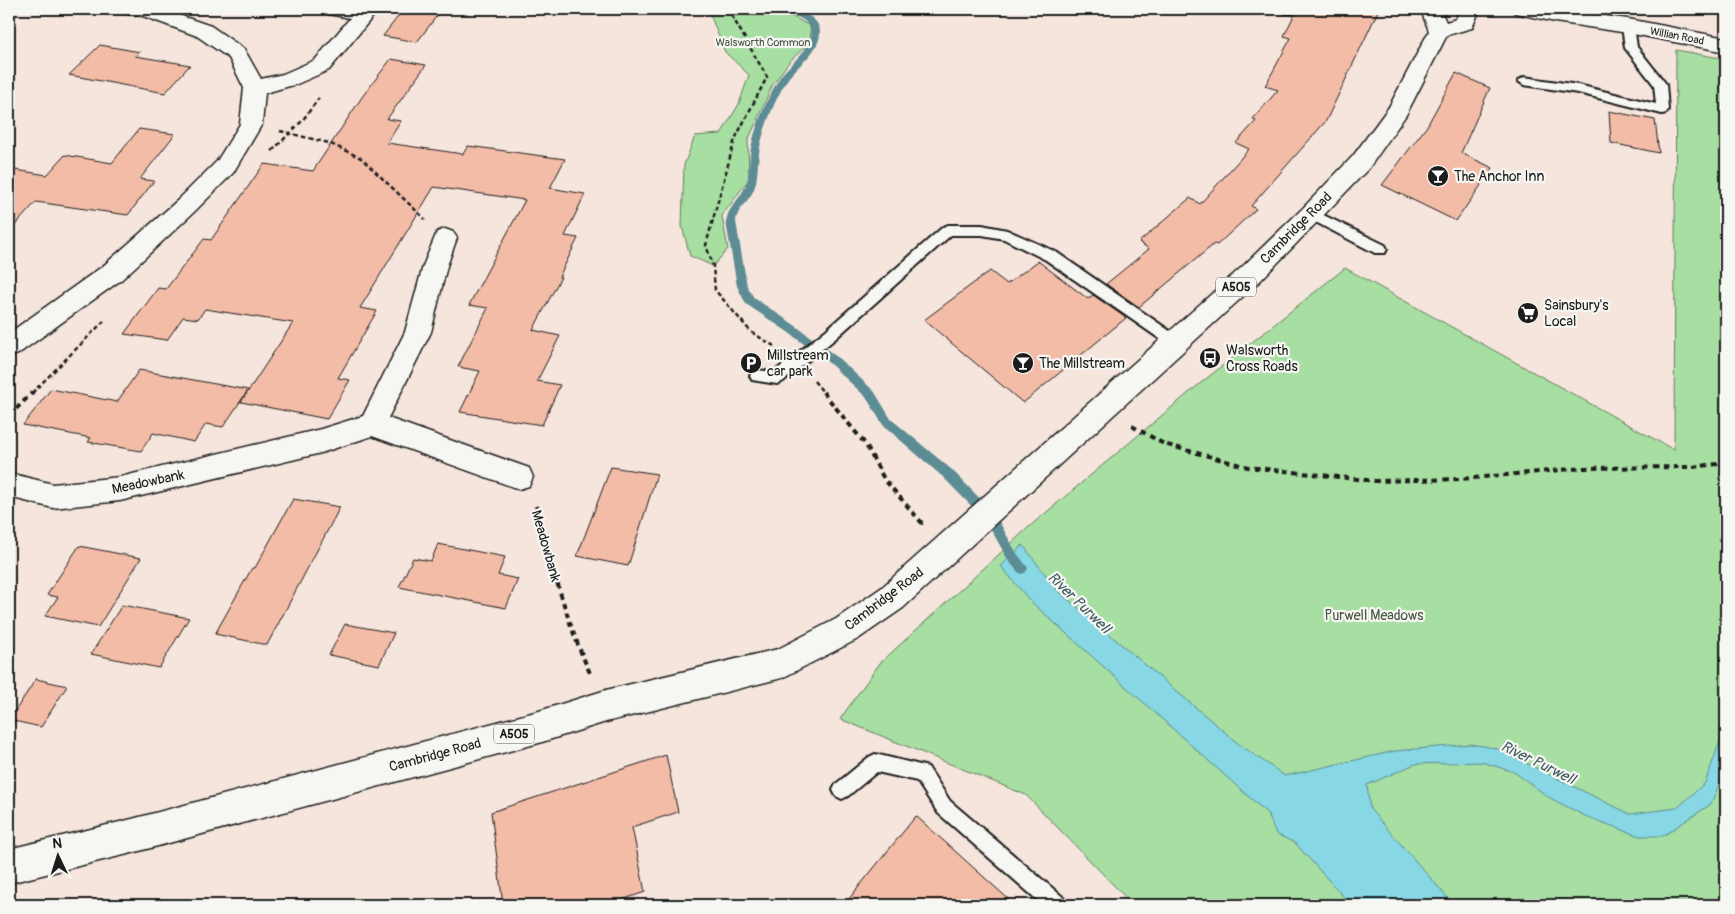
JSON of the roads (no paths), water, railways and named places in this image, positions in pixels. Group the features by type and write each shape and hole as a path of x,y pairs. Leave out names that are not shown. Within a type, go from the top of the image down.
{"street":[{"path":"9,348 112,273 186,206 225,167 251,124 255,88 237,54 204,31 145,10 128,9"},
{"name":"Cambridge Road","path":"9,866 132,836 539,728 606,706 782,663 848,629 892,598 1252,273 1361,162 1398,110 1436,20 1465,23 1470,9"},
{"name":"Willian Road","path":"1522,9 1555,16 1628,26 1726,46"},
{"name":"Willian Road","path":"1584,9 1628,26"},
{"path":"335,10 368,11"},
{"path":"255,88 290,78 322,65 368,11"},
{"path":"445,238 435,266 418,332 372,424 520,477"},
{"name":"Meadowbank","path":"9,485 53,496 120,489 304,446 372,424"}],"lane":[{"path":"1524,82 1578,89 1662,110 1660,84 1631,48 1628,26"},
{"path":"1311,214 1380,249"},
{"path":"756,376 777,378 831,334 948,230 982,230 1007,234 1051,256 1175,342"},
{"path":"842,790 875,764 922,773 944,807 1057,905"}],"water":[{"path":"1023,545 1057,590 1240,745 1285,776 1395,751 1470,744 1495,748 1630,814 1677,808 1705,783 1726,725 1726,768 1711,804 1663,836 1639,836 1585,816 1550,798 1514,772 1482,762 1415,764 1367,785 1370,809 1454,905 1351,905 1295,843 1276,834 1268,814 1029,600 1001,566"}],"waterway":[{"name":"River Purwell","path":"786,9 808,19 815,28 816,34 810,49 784,78 763,122 755,149 754,169 749,190 732,213 731,222 742,286 750,301 792,329 833,360 870,394 887,422 948,474 991,518 1012,556 1022,568"}],"place":[{"name":"The Anchor Inn","path":"1438,176"},
{"name":"Sainsbury's Local","path":"1528,313"},
{"name":"Walsworth Cross Roads","path":"1210,358"},
{"name":"Millstream car park","path":"751,363"},
{"name":"The Millstream","path":"1023,363"}],"park label":[{"name":"Walsworth Common","path":"763,42"},
{"name":"Purwell Meadows","path":"1374,615"}]}
